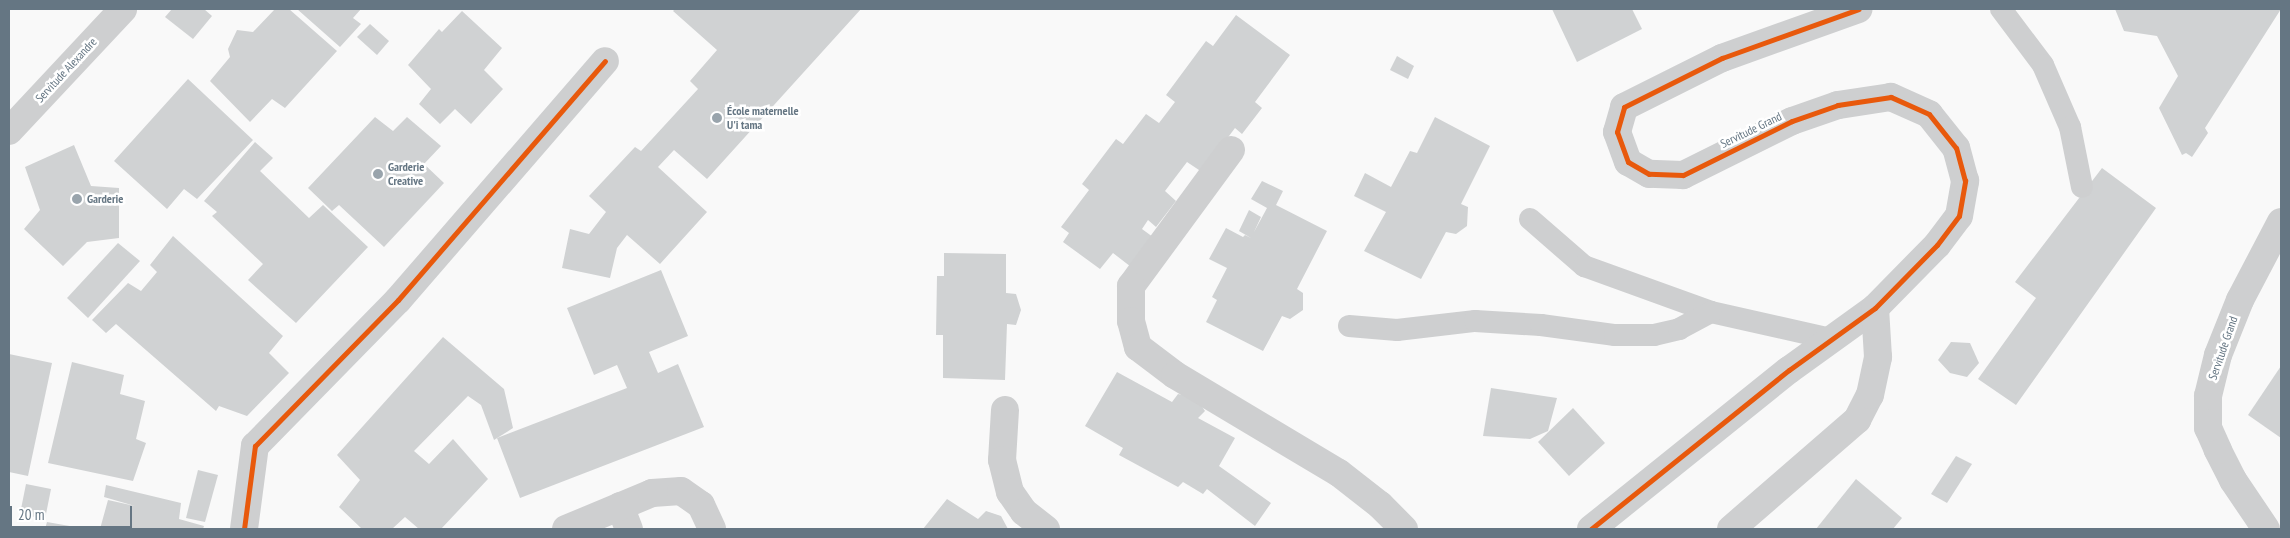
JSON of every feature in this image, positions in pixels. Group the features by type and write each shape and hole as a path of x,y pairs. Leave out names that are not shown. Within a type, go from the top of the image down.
{"street":[{"name":"Servitude Alexandre","path":"9,131 123,9"},
{"name":"Servitude Grand","path":"1591,529 1789,370 1876,308 1936,245 1959,216 1965,181 1956,148 1929,114 1891,97 1838,105 1792,121 1683,175 1649,174 1628,162 1617,132 1624,107 1722,58 1860,9"},
{"path":"244,529 255,446 398,300 605,61"},
{"path":"1231,150 1131,286 1131,321 1138,347 1175,376 1339,473 1380,505 1404,529"},
{"name":"Servitude Grand","path":"2266,529 2218,450 2208,428 2208,396 2218,356 2240,300 2281,222"},
{"path":"1731,529 1857,420 1870,395 1878,358 1876,308"},
{"path":"1004,410 1002,460 1010,492 1024,512 1046,529"},
{"path":"566,529 624,518 652,493 681,491 701,505 712,529"}],"lane":[{"path":"2001,9 2043,65 2070,126 2082,186"},
{"path":"1530,219 1584,266 1711,312 1831,339"},
{"path":"1349,326 1397,330 1475,321 1654,335 1679,329 1711,312"}],"building":[{"path":"172,9 204,9 212,16 193,39 165,17"},
{"path":"275,9 289,9 337,51 285,108 272,99 250,122 210,81 230,57 228,49 237,30 253,32"},
{"path":"297,9 361,9 353,18 361,24 340,47"},
{"name":"École maternelle U'i tama","path":"675,9 861,9 707,179 674,150 658,167 707,212 660,264 627,235 617,248 610,278 562,268 570,229 589,234 606,212 589,196 635,147 641,151 698,89 690,81 717,50 673,11"},
{"path":"1552,9 1632,9 1642,29 1577,62"},
{"path":"2115,9 2281,9 2205,128 2208,133 2192,157 2186,153 2182,155 2159,108 2178,76 2157,36 2124,31"},
{"path":"462,11 502,48 484,70 503,89 471,124 455,109 440,124 419,104 431,89 408,65 439,29 442,32"},
{"path":"1236,15 1290,55 1255,102 1262,108 1242,134 1235,128 1202,172 1187,162 1165,191 1176,201 1156,227 1148,220 1142,229 1157,240 1135,270 1113,253 1100,269 1063,242 1069,233 1061,227 1089,190 1082,184 1116,139 1123,144 1146,114 1159,123 1175,102 1166,95 1206,41 1213,46"},
{"path":"370,24 389,41 377,55 357,37"},
{"path":"1397,56 1414,66 1408,79 1390,70"},
{"path":"188,79 253,140 197,199 184,189 167,209 114,161"},
{"name":"Garderie Creative","path":"375,117 393,131 407,117 441,146 424,164 444,183 384,247 339,205 332,211 308,188"},
{"path":"1435,117 1490,146 1461,204 1468,207 1467,226 1456,234 1446,232 1421,279 1364,251 1386,212 1354,196 1365,173 1391,187 1410,151 1417,153"},
{"path":"255,142 273,158 260,171 309,218 323,205 368,247 296,323 248,280 263,264 212,216 217,212 204,201"},
{"name":"Garderie","path":"74,145 91,186 119,188 119,238 87,242 63,266 24,229 40,210 25,167"},
{"path":"2102,168 2156,208 2016,405 1978,379 2036,298 2015,282"},
{"path":"1262,181 1283,191 1276,205 1327,231 1297,289 1303,293 1303,310 1290,319 1282,316 1263,351 1206,322 1217,300 1212,297 1227,268 1209,259 1226,228 1243,237 1245,235 1251,238 1239,231 1249,210 1261,217 1254,232 1267,208 1251,199"},
{"path":"173,236 283,336 269,353 289,373 247,416 219,406 216,411 116,324 106,333 92,320 128,283 141,291 157,272 150,265"},
{"path":"118,243 140,261 88,318 67,298"},
{"path":"944,253 1006,254 1006,293 1016,294 1021,310 1016,325 1007,324 1005,380 943,378 943,335 936,335 937,276 944,276"},
{"path":"661,270 688,336 649,352 658,373 678,364 704,427 520,498 497,438 627,388 617,365 594,375 567,308"},
{"path":"443,337 504,389 513,428 494,440 481,405 468,396 414,451 429,464 453,439 488,479 441,529 419,529 405,517 392,529 362,529 339,507 360,480 337,455"},
{"path":"1951,342 1970,343 1979,363 1967,377 1950,373 1938,360"},
{"path":"9,354 52,363 28,476 9,472"},
{"path":"72,362 124,375 120,394 145,401 136,439 146,443 133,481 48,463"},
{"path":"2281,366 2281,438 2248,415"},
{"path":"1117,372 1172,402 1178,394 1196,398 1205,411 1198,418 1235,438 1219,466 1271,503 1255,526 1207,489 1203,494 1183,482 1178,487 1119,455 1123,448 1085,426"},
{"path":"1491,388 1557,398 1548,431 1530,439 1483,436"},
{"path":"1573,408 1605,443 1569,476 1538,442"},
{"path":"1956,456 1972,464 1947,503 1931,494"},
{"path":"198,470 218,475 205,522 186,518"},
{"path":"1856,479 1902,518 1893,529 1816,529"},
{"path":"26,484 51,489 45,519 20,514"},
{"path":"106,485 181,503 179,519 204,526 203,529 100,529 108,500 135,506 104,497"},
{"path":"947,499 978,519 986,511 1001,516 1008,529 923,529"},
{"path":"47,522 81,528 81,529 45,529"}],"cycle path":[{"path":"1591,529 1789,370 1875,308 1937,245 1959,216 1965,181 1956,148 1929,114 1891,97 1838,105 1792,121 1683,175 1649,174 1628,162 1617,132 1624,107 1722,58 1859,9"},
{"path":"244,529 255,446 398,300 605,61"}],"place":[{"name":"École maternelle U'i tama","path":"717,118"},
{"name":"Garderie Creative","path":"378,174"},
{"name":"Garderie","path":"77,199"}]}
